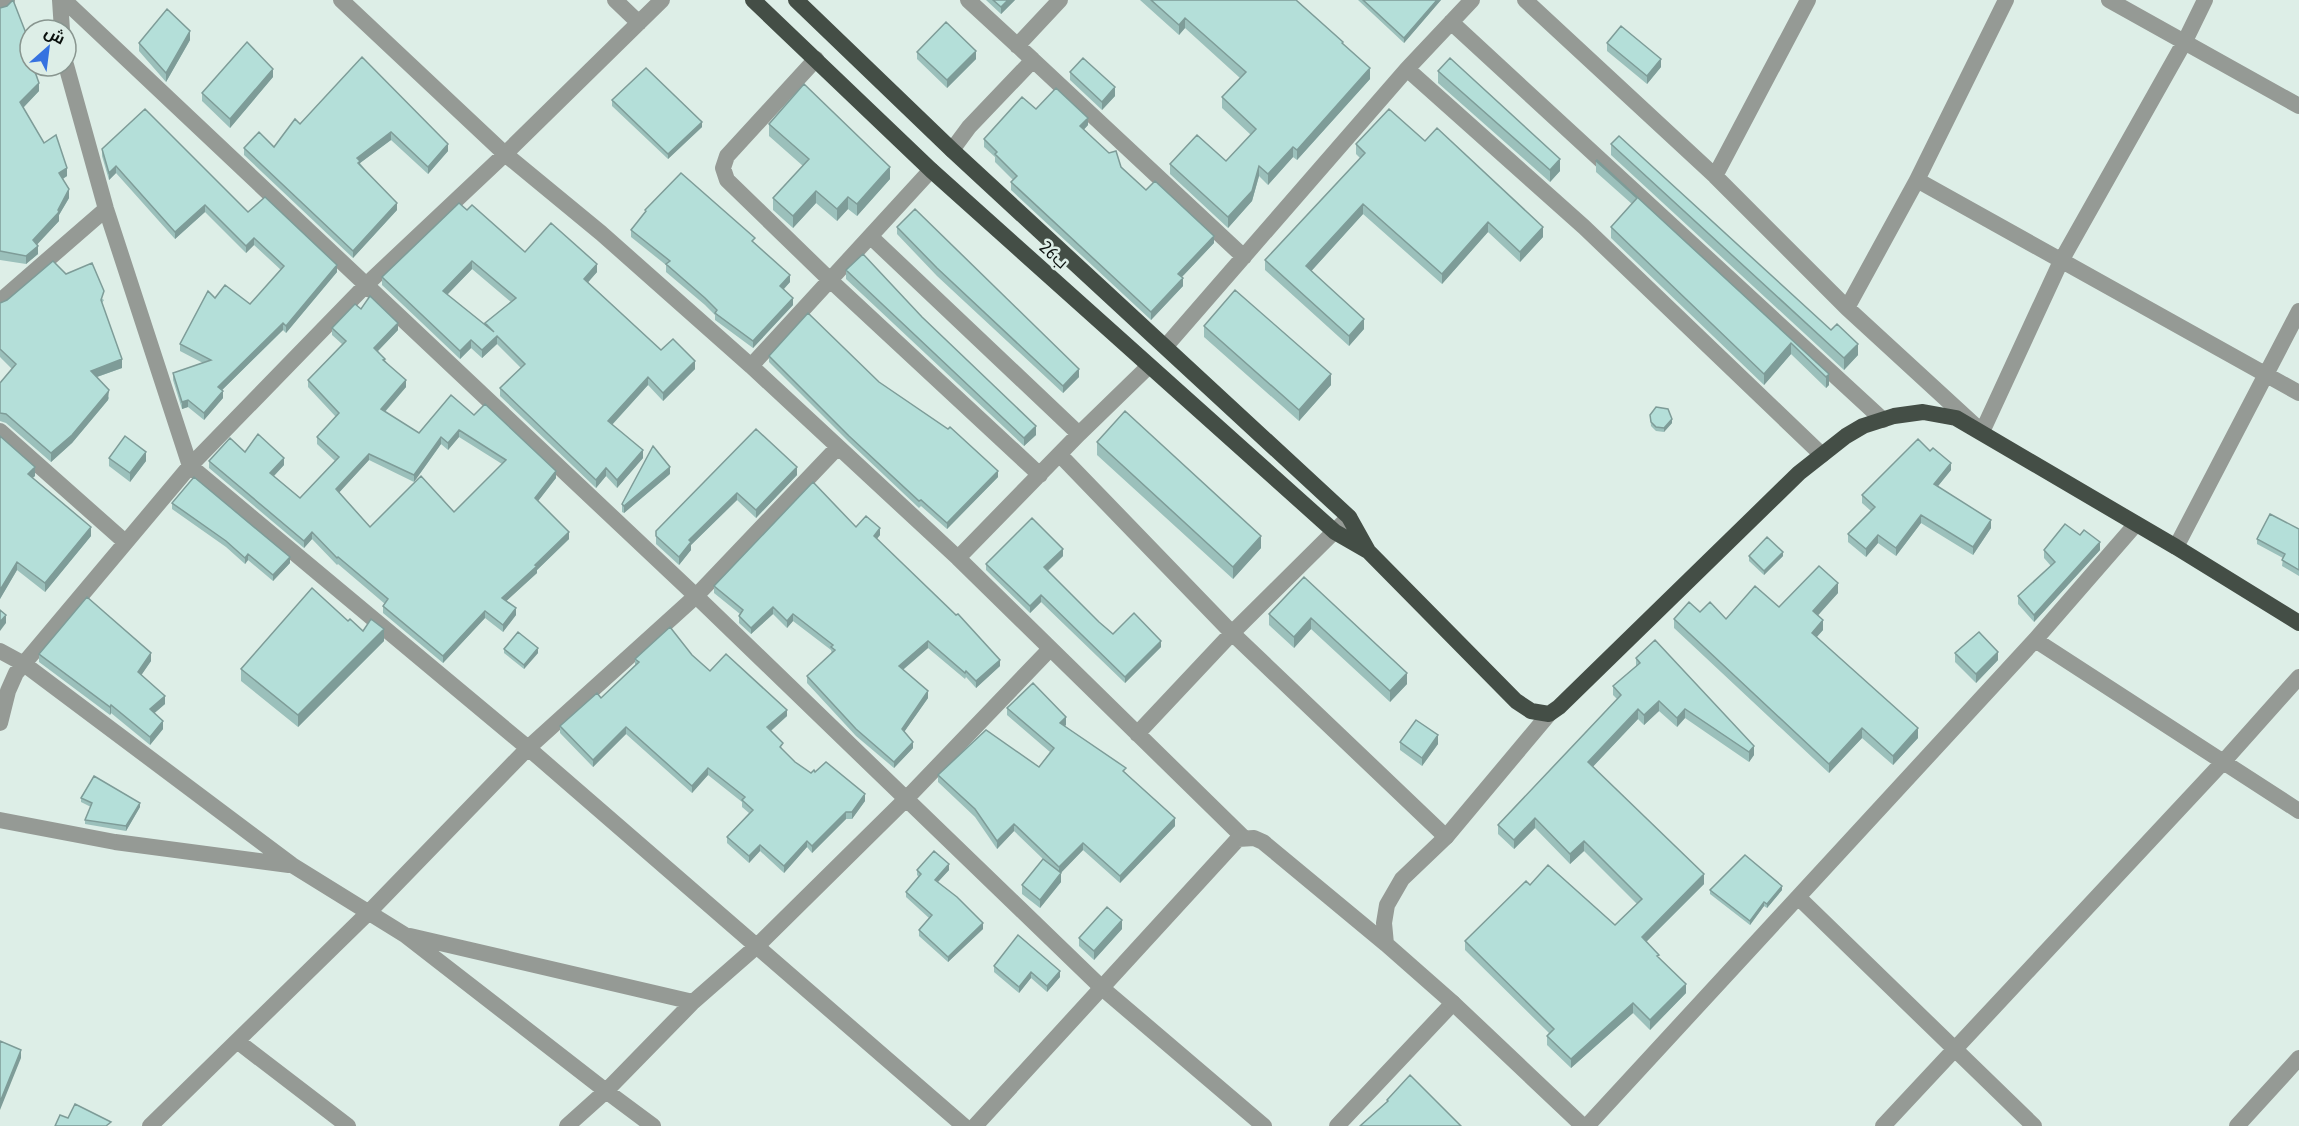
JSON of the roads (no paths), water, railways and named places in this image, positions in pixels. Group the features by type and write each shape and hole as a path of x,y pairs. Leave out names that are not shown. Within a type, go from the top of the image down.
{"highway":[{"name":"26ب","path":"753,0 931,170 1149,366 1335,532 1368,551"},
{"name":"26ب","path":"796,0 952,150 1349,517 1368,551"},
{"path":"1368,551 1516,701 1531,711 1549,714 1559,707 1799,473 1846,436 1863,426 1923,412 1956,418 1982,432 2299,623"}],"street":[{"path":"0,7 7,0"},
{"path":"62,0 62,18"},
{"path":"62,0 367,284 696,596 1102,988 1264,1126"},
{"path":"341,0 505,154 601,233 751,366 957,558 1244,838"},
{"path":"615,0 639,23"},
{"path":"0,723 16,673 124,541 190,466 367,284 505,154 662,0"},
{"path":"968,0 1244,257"},
{"path":"1017,46 1060,0"},
{"path":"1166,346 1407,69 1472,0"},
{"path":"1525,0 1715,176 1847,308 1982,432 2061,261 2185,41 2205,0"},
{"path":"1541,16 1549,0"},
{"path":"1715,176 1808,0"},
{"path":"1847,308 1917,180 2006,0"},
{"path":"2109,0 2299,106"},
{"path":"1451,22 1882,420"},
{"path":"816,59 727,156 723,168 727,180 830,280 1040,475"},
{"path":"952,150 969,127 1033,60"},
{"path":"1407,69 1584,227 1822,455"},
{"path":"70,78 106,209 190,466 528,748 964,1126"},
{"path":"751,366 931,170"},
{"path":"1917,180 2299,393"},
{"path":"0,301 106,209"},
{"path":"871,237 1079,434"},
{"path":"2176,547 2299,311"},
{"path":"957,558 1149,366"},
{"path":"0,431 124,541"},
{"path":"150,1126 369,912 528,748 696,596 838,447"},
{"path":"1060,455 1232,633 1446,837"},
{"path":"1137,734 1232,633 1349,517"},
{"path":"975,1126 1233,843 1244,838 1254,838 1263,842 1386,944 1585,1126 2035,640 2136,524"},
{"path":"2035,640 2224,760 2299,811"},
{"path":"567,1126 606,1091 693,1002 757,946 906,799 1050,649"},
{"path":"0,651 24,664 292,865 405,935 653,1126"},
{"path":"1883,1126 2299,677"},
{"path":"1386,944 1384,923 1387,905 1402,879 1446,837 1549,714"},
{"path":"0,820 115,842 292,865"},
{"path":"1798,897 2034,1126"},
{"path":"405,935 693,1002"},
{"path":"1337,1126 1453,1003"},
{"path":"237,1041 348,1126"},
{"path":"2237,1126 2299,1058"}]}
